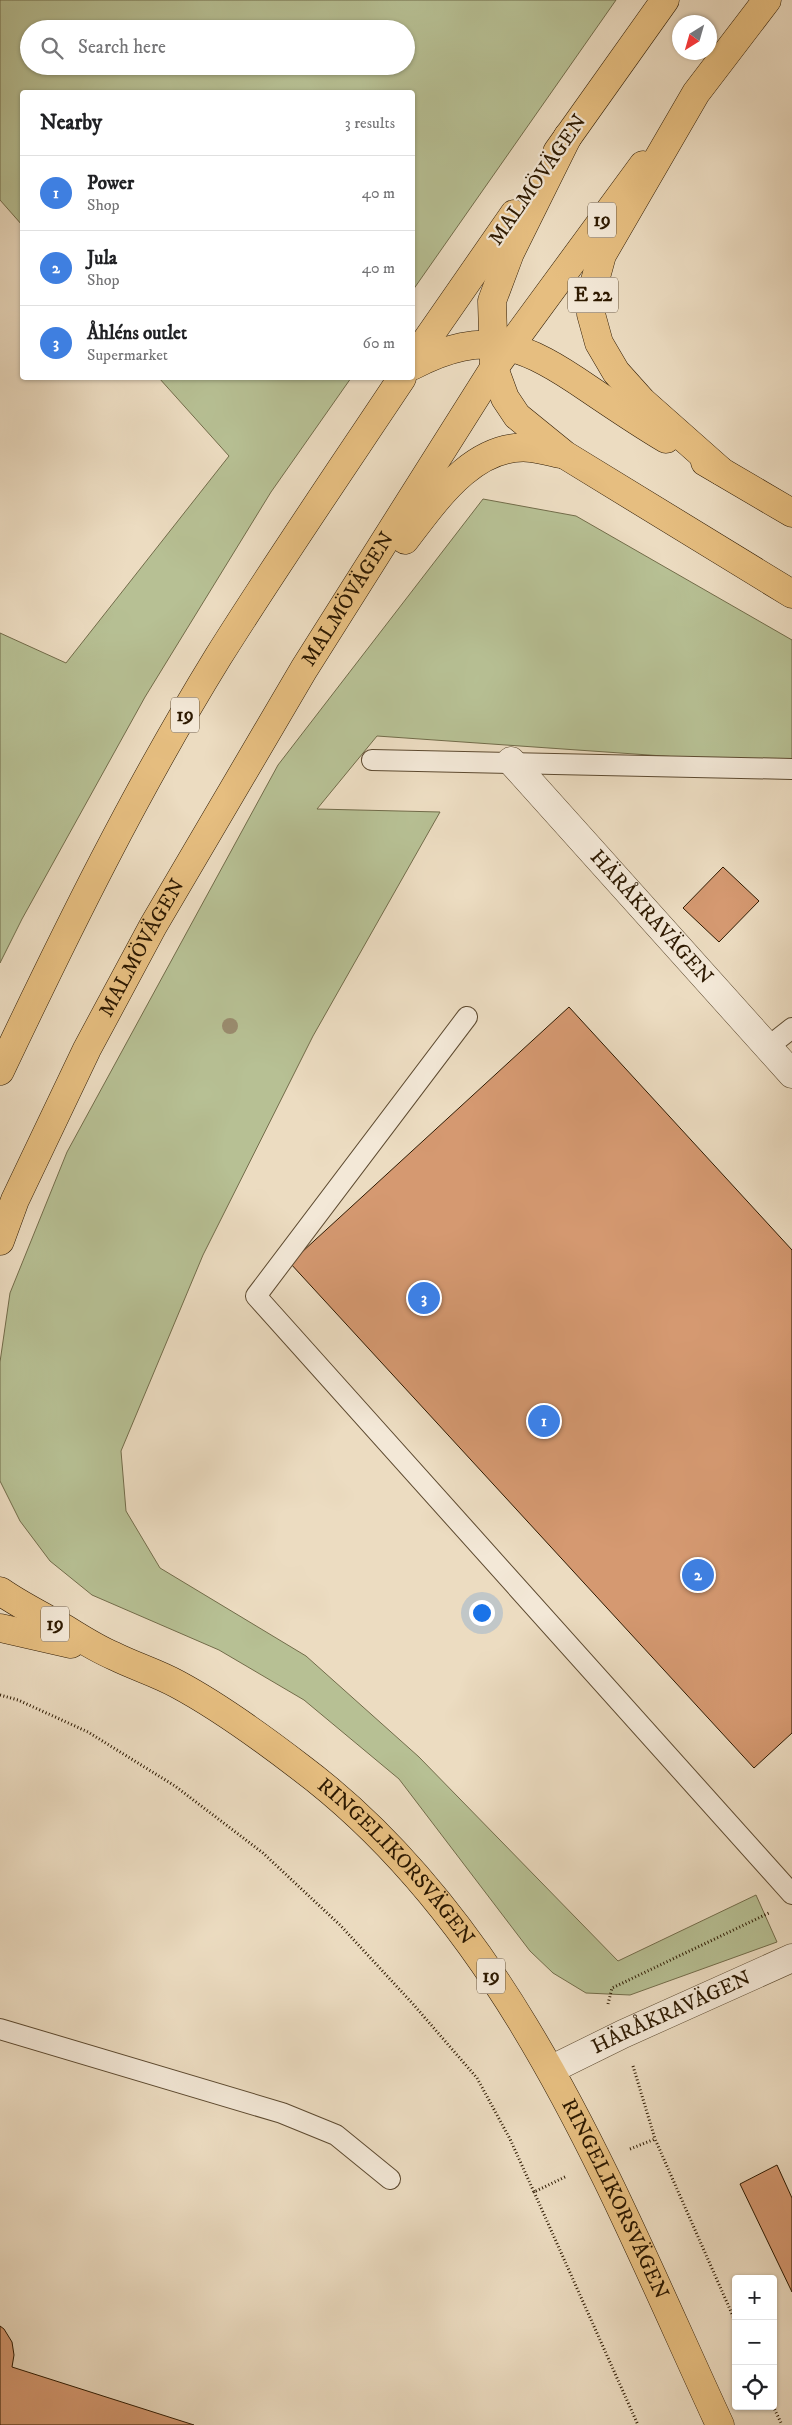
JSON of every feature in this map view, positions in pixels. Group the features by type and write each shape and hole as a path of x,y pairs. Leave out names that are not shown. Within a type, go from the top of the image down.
{"main road":[{"name":"MALMÖVÄGEN","path":"415,357 665,0"},
{"name":"MALMÖVÄGEN","path":"0,1240 15,1200 92,1040 153,926 304,669 498,354 767,0"},
{"name":"E 22","path":"696,93 602,255 593,288 592,314 599,343 616,372 642,401 721,471 792,513"},
{"path":"568,136 498,280 492,301 505,398 517,416 565,455 792,594"},
{"path":"415,364 437,353 468,346 498,354 535,355 554,365 635,420 721,471"},
{"name":"19","path":"0,1071 68,927 145,785 218,659 401,380"},
{"path":"304,669 437,497 462,473 481,458 504,451 529,448 565,455"},
{"name":"RINGELIKORSVÄGEN","path":"0,1590 111,1655 176,1683 233,1718 303,1769 368,1826 437,1900 476,1954 552,2069 720,2425"},
{"name":"RINGELIKORSVÄGEN","path":"0,1628 50,1638 111,1655"}],"street":[{"name":"HÄRÅKRAVÄGEN","path":"510,761 792,1074"},
{"name":"HÄRÅKRAVÄGEN","path":"552,2069 622,2034 792,1958"}],"lane":[{"path":"372,760 510,761 792,769"},
{"path":"467,1018 256,1296 792,1894"},
{"path":"768,1047 792,1028"},
{"path":"0,2029 282,2113 336,2135 390,2179"}],"path":[{"path":"0,1695 18,1700 88,1732 175,1786 263,1853 340,1926 413,2004 477,2078 510,2139 638,2425"},
{"path":"534,2192 597,2161 655,2139 735,2320"},
{"path":"775,2410 782,2425"}],"green space":[{"path":"0,0 616,0 415,287 415,90 20,90 20,223 0,200"},
{"path":"161,380 350,380 271,492 145,697 22,919 0,963 0,633 66,663 229,456"},
{"path":"483,499 576,516 792,640 792,765 377,736 317,809 440,812 313,1036 203,1255 121,1451 126,1511 160,1568 306,1656 419,1757 618,1961 756,1895 777,1942 630,1995 586,1993 553,1973 530,1951 399,1779 304,1700 219,1650 92,1595 50,1561 20,1521 0,1481 0,1362 10,1293 67,1152 278,765"}],"building":[{"path":"723,867 759,901 719,942 683,908"},
{"path":"569,1007 792,1250 792,1733 754,1768 290,1263"},
{"path":"777,2165 792,2198 792,2292 740,2184"},
{"path":"0,2326 12,2342 14,2355 12,2367 194,2425 0,2425"}],"place":[{"name":"Åhléns outlet","path":"424,1298"},
{"name":"Power","path":"544,1421"},
{"name":"Jula","path":"698,1575"}]}
